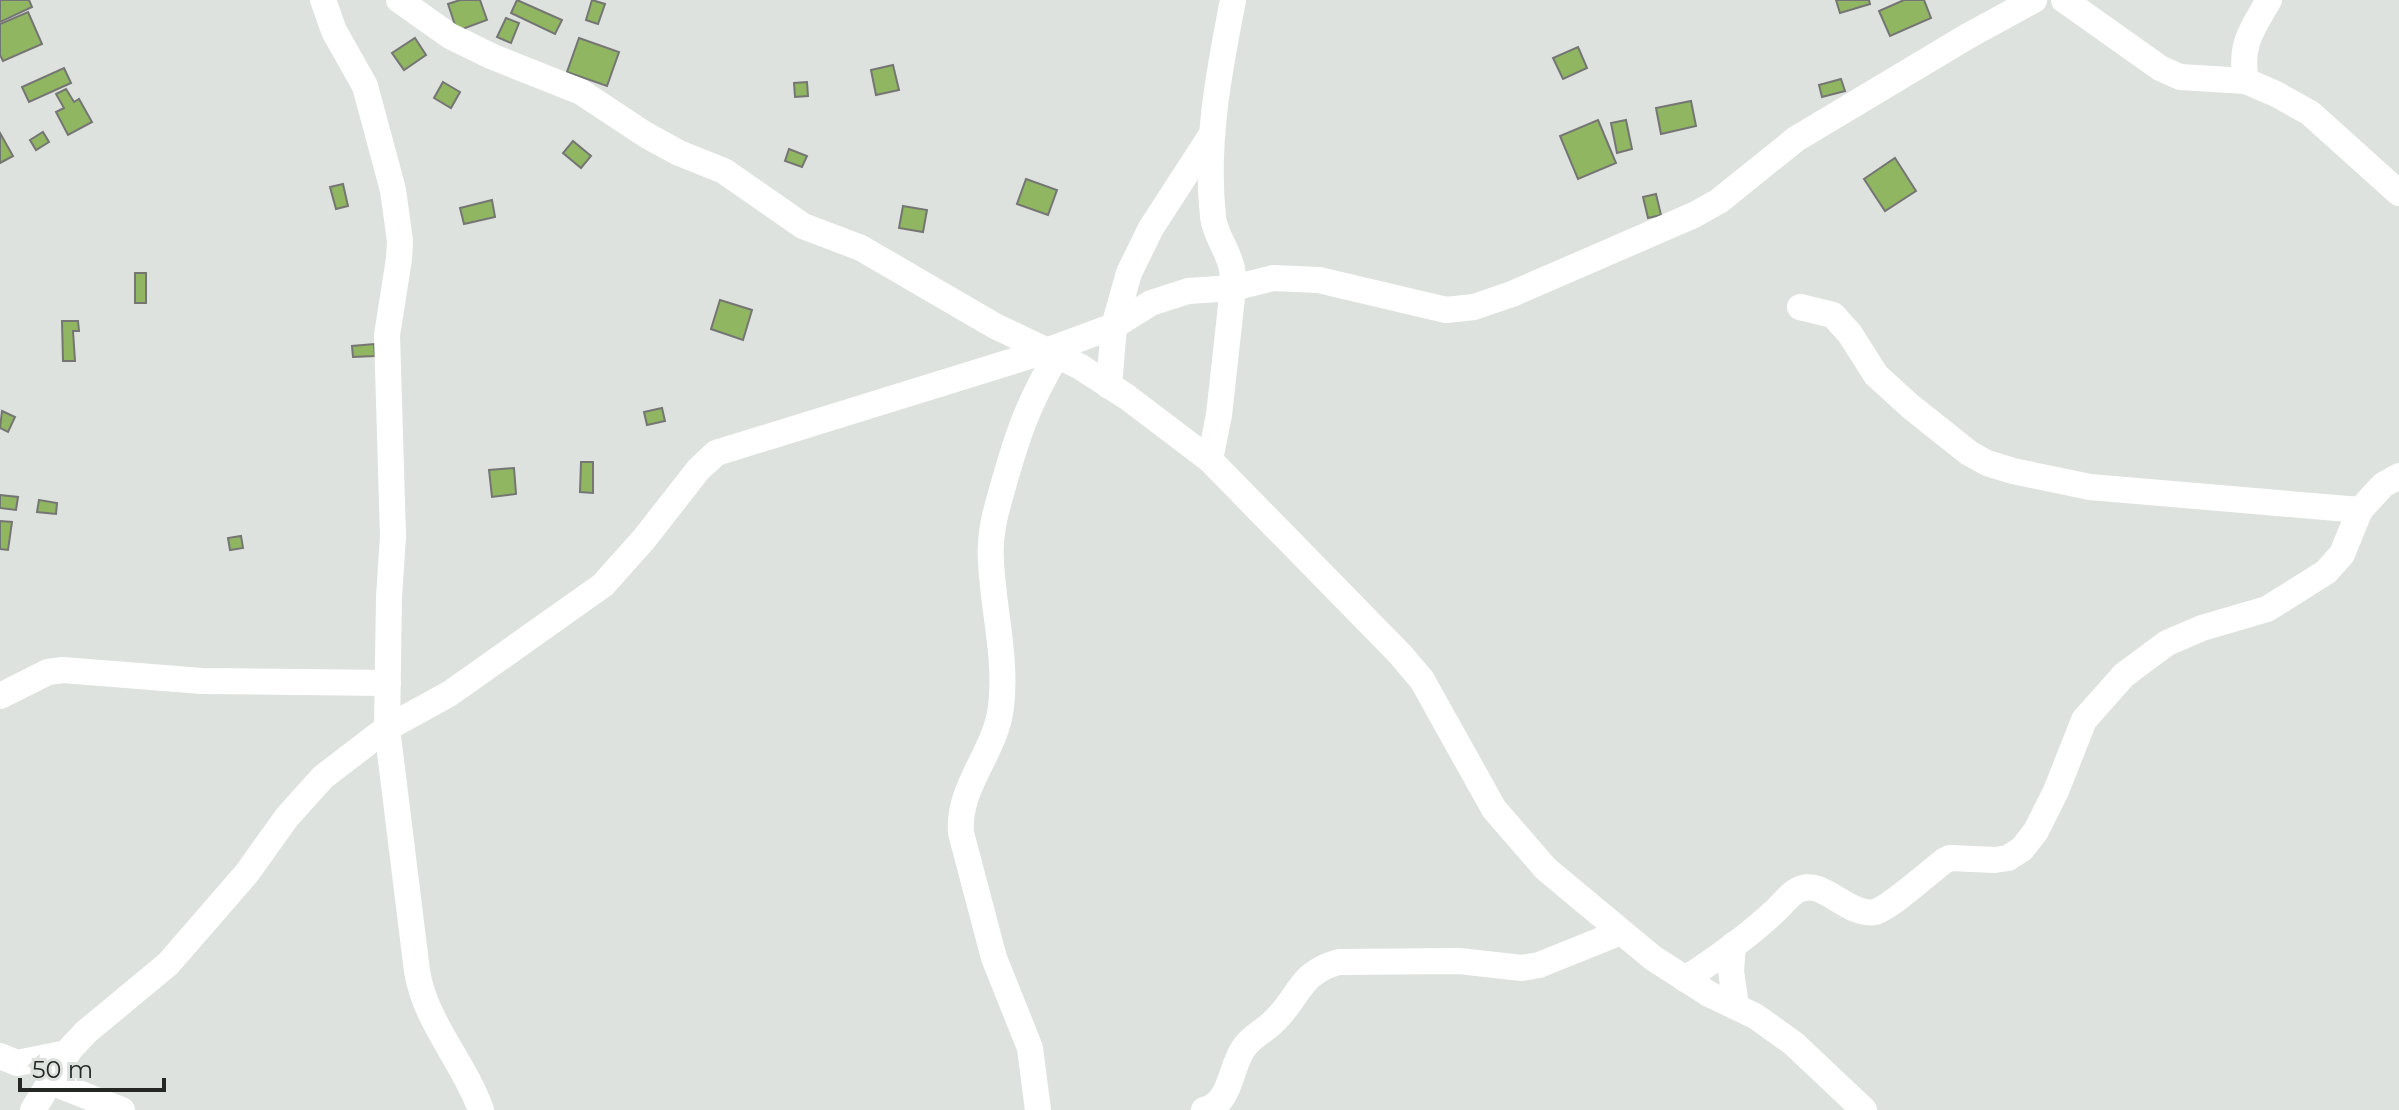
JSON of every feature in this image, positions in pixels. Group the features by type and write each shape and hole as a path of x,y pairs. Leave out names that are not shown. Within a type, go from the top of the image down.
{"street":[{"path":"323,0 334,31 365,86 393,190 400,241 387,335 393,536 387,728 420,992 427,1010 472,1084 481,1110"},
{"path":"399,0 450,36 493,57 581,92 646,135 679,153 724,171 803,226 861,248 995,326 1053,352 1109,386 1210,460 1422,680 1494,809 1546,869 1621,932 1685,979 1755,1016 1793,1043 1856,1107"},
{"path":"1210,460 1219,415 1233,288 1232,267 1213,221 1210,137 1218,71 1233,0"},
{"path":"41,1096 67,1053 86,1032 168,964 247,873 287,817 323,777 387,728 449,694 603,585 698,470 716,453 1053,352 1114,326 1151,303 1188,291 1233,288 1273,278 1319,280 1446,310 1474,307 1512,294 1694,215 1719,201 1796,139 2034,0"},
{"path":"2064,0 2160,68 2180,77 2246,81 2310,113 2399,193"},
{"path":"2246,81 2243,54 2248,36 2269,0"},
{"path":"1109,386 1114,326 1138,250 1210,137"},
{"path":"1800,307 1833,315 1850,334 1876,375 1969,453 1987,463 2090,487 2360,510"},
{"path":"1038,1110 1030,1048 994,958 960,819 964,798 991,743 1001,706 1000,651 991,561 993,523 1024,416 1053,352"},
{"path":"1685,979 1773,914 1796,890 1807,887 1821,889 1862,912 1878,912 1950,858 1995,860 2008,858 2022,849 2036,831 2051,802 2084,720 2124,675 2167,643 2202,628 2267,609 2326,572 2342,554 2360,510 2383,485 2399,476"},
{"path":"0,696 48,672 63,670 202,681 388,683"},
{"path":"1204,1110 1214,1108 1227,1091 1244,1046 1270,1025 1311,973 1321,967 1339,962 1459,961 1522,968 1539,965 1621,932"},
{"path":"1733,945 1731,971 1736,1007"},
{"path":"9,1060 67,1053"},
{"path":"9,1060 41,1096 122,1110"}],"building":[{"path":"0,0 29,0 32,7 0,22"},
{"path":"460,0 480,0 487,20 457,31 448,4"},
{"path":"517,0 562,20 555,34 511,13"},
{"path":"592,0 605,4 598,24 586,20"},
{"path":"1836,0 1869,0 1870,4 1840,13"},
{"path":"1904,0 1924,0 1931,18 1890,36 1879,11"},
{"path":"28,12 42,44 3,61 0,55 0,24"},
{"path":"506,18 519,23 511,43 497,37"},
{"path":"415,38 426,55 404,70 392,53"},
{"path":"579,38 619,52 607,86 567,72"},
{"path":"1578,47 1587,68 1563,79 1553,58"},
{"path":"893,65 899,90 876,95 871,70"},
{"path":"64,68 71,83 29,102 22,87"},
{"path":"1841,79 1845,91 1822,97 1819,85"},
{"path":"443,82 460,92 451,108 434,98"},
{"path":"807,82 808,96 795,97 794,83"},
{"path":"66,89 74,102 79,99 92,122 68,135 56,112 64,108 56,94"},
{"path":"1691,101 1696,126 1661,134 1656,108"},
{"path":"1598,120 1616,163 1578,179 1560,136"},
{"path":"1626,120 1632,149 1617,153 1611,123"},
{"path":"43,132 49,142 36,150 30,140"},
{"path":"0,133 13,156 0,163"},
{"path":"573,141 591,156 581,168 563,153"},
{"path":"789,149 807,156 802,167 785,161"},
{"path":"1895,158 1916,191 1885,211 1864,179"},
{"path":"1026,179 1057,190 1048,215 1017,204"},
{"path":"343,184 348,206 336,209 330,187"},
{"path":"1656,194 1661,215 1648,218 1643,197"},
{"path":"492,200 495,217 464,224 460,208"},
{"path":"903,206 927,210 923,232 899,228"},
{"path":"135,273 146,273 146,303 135,303"},
{"path":"720,300 752,310 743,340 711,329"},
{"path":"62,321 78,321 79,331 73,331 75,361 63,361"},
{"path":"374,344 375,356 353,357 352,346"},
{"path":"662,408 665,421 647,425 644,412"},
{"path":"2,411 15,417 8,432 0,428"},
{"path":"581,462 593,462 593,493 580,492"},
{"path":"514,468 516,494 492,497 489,470"},
{"path":"0,495 18,497 16,510 0,508"},
{"path":"39,500 57,503 56,514 37,512"},
{"path":"0,521 12,522 8,550 0,549"},
{"path":"241,536 243,548 230,550 228,538"}]}
